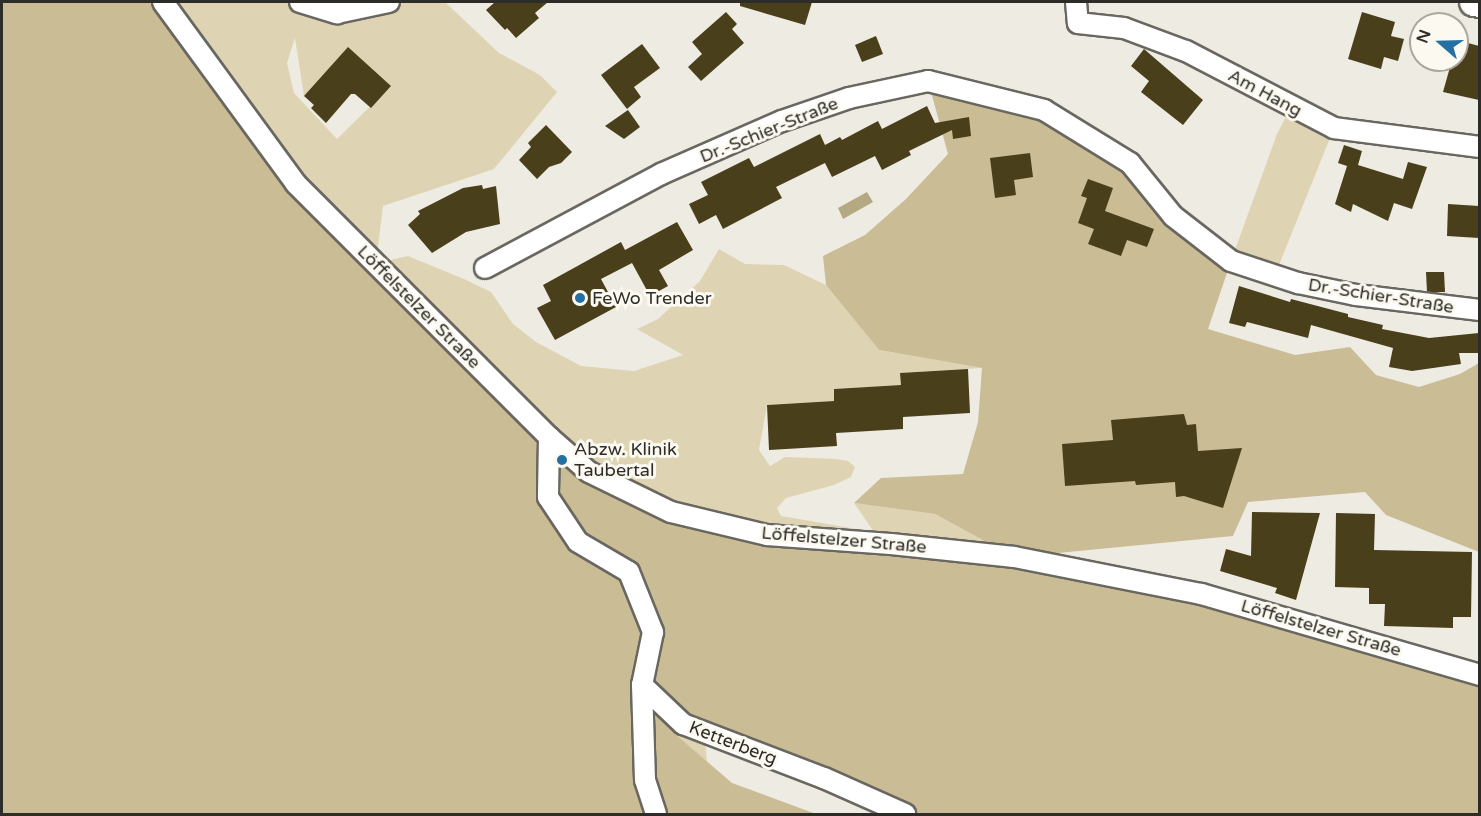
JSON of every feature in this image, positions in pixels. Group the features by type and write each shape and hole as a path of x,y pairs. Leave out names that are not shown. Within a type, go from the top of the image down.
{"street":[{"name":"Löffelstelzer Straße","path":"163,2 296,184 549,437 589,472 671,512 767,536 891,544 1014,557 1201,594 1479,675"},
{"path":"300,2 337,13 389,2"},
{"name":"Am Hang","path":"1076,2 1078,23 1124,28 1186,51 1334,128 1479,147"},
{"path":"1474,2 1479,3"},
{"name":"Dr.-Schier-Straße","path":"485,268 662,174 782,121 849,98 928,81 1044,110 1130,163 1173,216 1232,261 1298,283 1356,295 1479,310"},
{"path":"549,437 548,497 578,542 629,572 653,632 642,685 645,780 656,814"},
{"name":"Ketterberg","path":"642,685 683,724 824,778 904,814"}],"shaded area":[{"path":"2,2 163,2 296,184 549,437 671,512 767,535 1012,556 935,514 854,503 881,478 963,474 978,422 982,368 879,350 826,285 823,256 865,235 906,199 948,154 928,81 1044,110 1130,163 1231,261 1208,329 1295,355 1350,347 1376,375 1419,387 1460,374 1479,363 1479,552 1386,515 1365,492 1248,502 1233,536 1017,557 1201,594 1479,675 1479,814 915,814 704,731 644,688 674,733 732,783 816,814 2,814"},
{"path":"163,2 300,2 337,13 389,2 445,2 499,53 540,75 557,92 494,169 383,206 376,263 408,256 464,279 491,292 513,324 536,342 581,366 634,371 683,355 637,329 658,319 700,281 719,249 745,264 784,265 826,285 879,350 982,368 901,373 901,385 834,389 834,401 767,405 759,450 770,466 785,457 836,459 848,461 855,467 851,477 834,485 786,498 777,508 781,516 874,532 854,503 935,514 1014,557 891,544 767,535 671,512 589,472 549,437 296,184","holes":["295,38 304,96 348,48 391,86 337,139 294,93 287,63"]},
{"path":"1291,107 1334,128 1275,275 1231,261 1277,134"},
{"path":"867,192 873,202 843,219 838,208"},
{"path":"642,685 704,731 707,762 674,733"}],"building":[{"path":"495,2 548,2 535,13 539,18 516,38 486,10"},
{"path":"740,2 812,2 805,25 740,6"},
{"path":"726,12 737,24 732,29 744,43 701,81 688,67 702,54 692,42"},
{"path":"1362,12 1395,22 1391,36 1404,39 1398,61 1384,57 1381,69 1348,59"},
{"path":"876,36 883,54 862,62 855,45"},
{"path":"1469,43 1479,46 1479,100 1443,92 1449,72 1469,72"},
{"path":"642,44 660,68 634,87 641,97 627,109 601,75"},
{"path":"348,47 391,86 371,108 355,94 351,94 326,123 311,108 314,105 304,96"},
{"path":"1144,49 1203,100 1183,125 1141,92 1149,81 1131,66"},
{"path":"927,106 935,123 969,117 971,136 953,139 952,130 909,151 911,155 882,170 875,156 832,177 825,163 776,187 782,198 723,229 716,215 699,224 689,204 708,195 701,182 749,158 754,167 820,134 825,145 840,137 842,140 878,121 882,129"},
{"path":"628,110 640,127 624,139 605,126"},
{"path":"546,125 572,152 561,163 549,167 537,179 519,160 531,147 528,143"},
{"path":"1344,145 1362,151 1358,165 1403,179 1408,162 1427,167 1412,209 1394,203 1388,221 1353,204 1351,212 1335,204 1347,166 1338,163"},
{"path":"1030,153 1033,177 1014,180 1016,195 995,198 990,158"},
{"path":"1088,179 1113,188 1105,211 1154,229 1147,247 1127,240 1121,256 1088,244 1094,229 1078,223 1087,198 1081,196"},
{"path":"482,185 483,189 496,186 500,224 466,232 432,253 408,225 420,214 418,211 463,188"},
{"path":"1448,204 1479,206 1479,238 1447,236"},
{"path":"677,222 693,250 659,270 668,286 650,296 632,263 601,279 616,307 555,340 537,308 551,301 543,285 621,242 625,250"},
{"path":"1426,272 1444,272 1445,292 1427,292"},
{"path":"1239,286 1290,302 1291,299 1348,314 1348,317 1383,325 1382,329 1429,338 1479,333 1479,353 1459,353 1461,364 1412,371 1389,367 1393,348 1311,325 1308,338 1247,322 1245,327 1229,323"},
{"path":"968,369 970,413 903,417 903,429 836,433 837,446 769,450 767,405 834,401 834,389 901,385 900,373"},
{"path":"1184,414 1187,425 1196,424 1198,451 1242,448 1223,508 1184,496 1176,497 1175,482 1136,485 1135,481 1065,486 1062,444 1113,440 1111,420"},
{"path":"1252,512 1320,513 1296,600 1275,593 1277,588 1220,571 1226,549 1251,556"},
{"path":"1336,513 1375,514 1374,550 1472,552 1471,617 1453,617 1453,628 1384,626 1385,604 1369,604 1369,588 1335,587"}],"place":[{"name":"FeWo Trender","path":"580,298"},
{"name":"Abzw. Klinik Taubertal","path":"562,460"}]}
